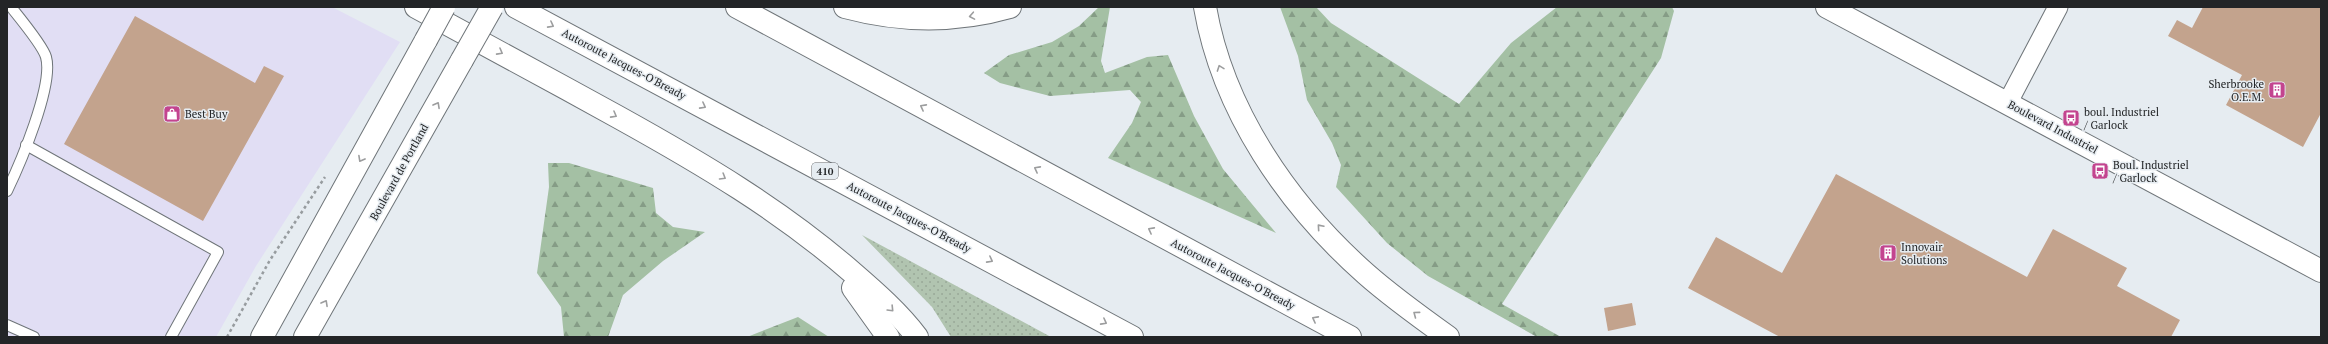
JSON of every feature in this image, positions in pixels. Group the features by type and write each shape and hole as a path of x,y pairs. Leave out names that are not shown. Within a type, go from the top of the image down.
{"main road":[{"path":"416,7 704,165 798,228 869,288 917,337"},
{"path":"262,337 444,7"},
{"name":"Boulevard de Portland","path":"305,337 492,7"},
{"name":"Autoroute Jacques-O'Bready","path":"516,7 1132,337"},
{"name":"Autoroute Jacques-O'Bready","path":"737,7 1350,337"},
{"path":"845,7 891,17 934,20 971,16 1010,7"},
{"path":"1205,7 1215,54 1230,94 1258,145 1284,184 1325,233 1353,263 1384,290 1448,337"},
{"name":"Boulevard Industriel","path":"1827,7 2008,102 2321,271"},
{"path":"798,228 856,290 888,337"}],"street":[{"path":"2008,102 2058,7"}],"lane":[{"path":"7,191 26,145 48,77 46,56 11,7"},
{"path":"26,145 218,252 172,337"},
{"path":"7,325 34,337"}],"path":[{"path":"227,337 270,260 328,171"}],"shaded area":[{"path":"7,7 332,7 400,42 256,266 216,337 7,337"}],"green space":[{"path":"1099,7 1110,7 1101,61 1105,73 1147,57 1168,55 1194,116 1223,169 1276,233 1108,158 1132,123 1141,102 1130,90 1050,96 1000,83 984,73 1009,55 1052,42 1079,26"},
{"path":"1280,7 1316,7 1331,23 1459,104 1511,43 1557,7 1672,7 1674,11 1661,58 1502,304 1561,337 1537,337 1428,276 1387,243 1336,187 1341,165 1332,143 1307,100 1298,56"},
{"path":"548,163 569,163 653,188 656,213 673,227 705,232 663,261 623,295 608,337 564,337 561,307 537,273 549,187"},
{"path":"862,235 1051,337 951,337 932,307"},
{"path":"798,317 829,337 747,337"}],"building":[{"name":"Sherbrooke O.E.M.","path":"2203,7 2321,7 2321,113 2303,147 2226,105 2242,75 2168,36 2177,20 2192,28"},
{"name":"Best Buy","path":"135,16 255,83 264,66 284,76 203,221 64,144"},
{"name":"Innovair Solutions","path":"1836,174 2027,277 2053,229 2127,268 2117,286 2180,320 2171,337 1780,337 1688,288 1716,237 1782,273"},
{"path":"1632,303 1636,325 1608,331 1604,308"}],"place":[{"name":"Sherbrooke O.E.M.","path":"2277,90"},
{"name":"Best Buy","path":"172,114"},
{"name":"boul. Industriel / Garlock","path":"2071,118"},
{"name":"Boul. Industriel / Garlock","path":"2100,171"},
{"name":"Innovair Solutions","path":"1888,253"}]}
